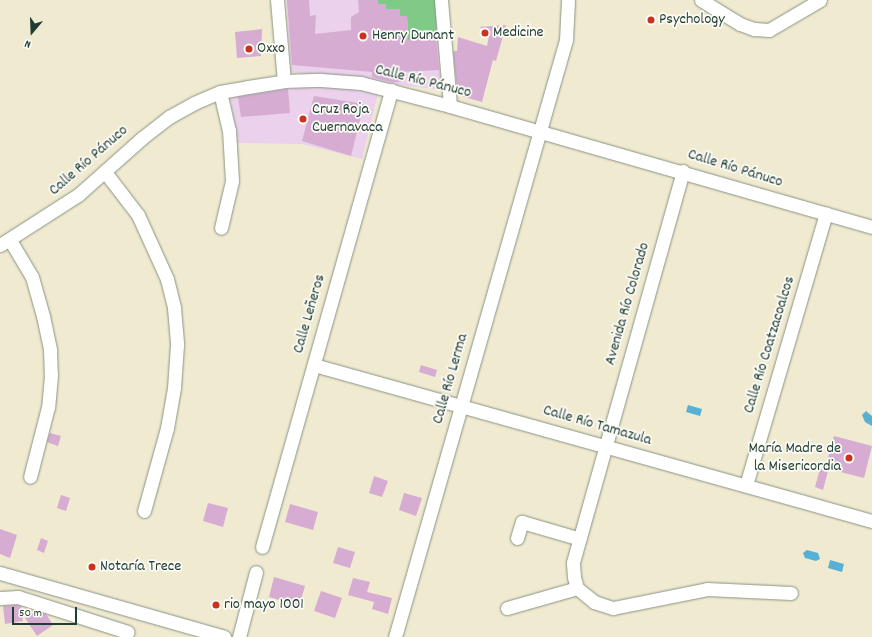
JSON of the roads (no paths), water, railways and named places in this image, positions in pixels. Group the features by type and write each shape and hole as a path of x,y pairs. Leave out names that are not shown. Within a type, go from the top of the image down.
{"street":[{"path":"276,0 284,81"},
{"path":"441,0 450,106"},
{"name":"Calle Río Lerma","path":"395,637 566,40 568,0"},
{"path":"701,0 740,24 754,29 769,30 820,0"},
{"name":"Calle Río Pánuco","path":"5,242 48,217 105,172 169,117 220,92 284,81 321,80 361,83 391,90 683,171 872,227"},
{"name":"Calle Leñeros","path":"262,546 391,90"},
{"path":"220,92 229,130 232,181 221,228"},
{"name":"Avenida Río Colorado","path":"577,588 573,563 683,171"},
{"path":"105,172 138,215 167,279 174,308 177,345 174,388 167,428 144,510"},
{"name":"Calle Río Coatzacoalcos","path":"746,486 826,214"},
{"path":"5,242 32,277 44,316 50,350 51,375 48,407 30,477"},
{"name":"Calle Río Tamazula","path":"314,364 872,522"},
{"path":"517,538 522,522 580,539"},
{"path":"239,637 256,572"},
{"path":"0,574 224,637"},
{"path":"507,608 577,588 594,602 613,608 707,589 791,593"},
{"path":"0,598 18,597 128,632"}],"water":[{"path":"688,405 702,409 700,416 686,412"},
{"path":"866,411 872,416 872,426 865,422 862,415"},
{"path":"807,550 818,553 820,559 816,561 805,558 803,553"},
{"path":"830,560 844,564 842,572 828,568"}],"place":[{"name":"Psychology","path":"651,20"},
{"name":"Medicine","path":"485,33"},
{"name":"Henry Dunant","path":"363,36"},
{"name":"Oxxo","path":"249,49"},
{"name":"Cruz Roja Cuernavaca","path":"303,119"},
{"name":"María Madre de la Misericordia","path":"849,458"},
{"name":"Notaría Trece","path":"92,567"},
{"name":"rio mayo 1001","path":"216,605"}]}
